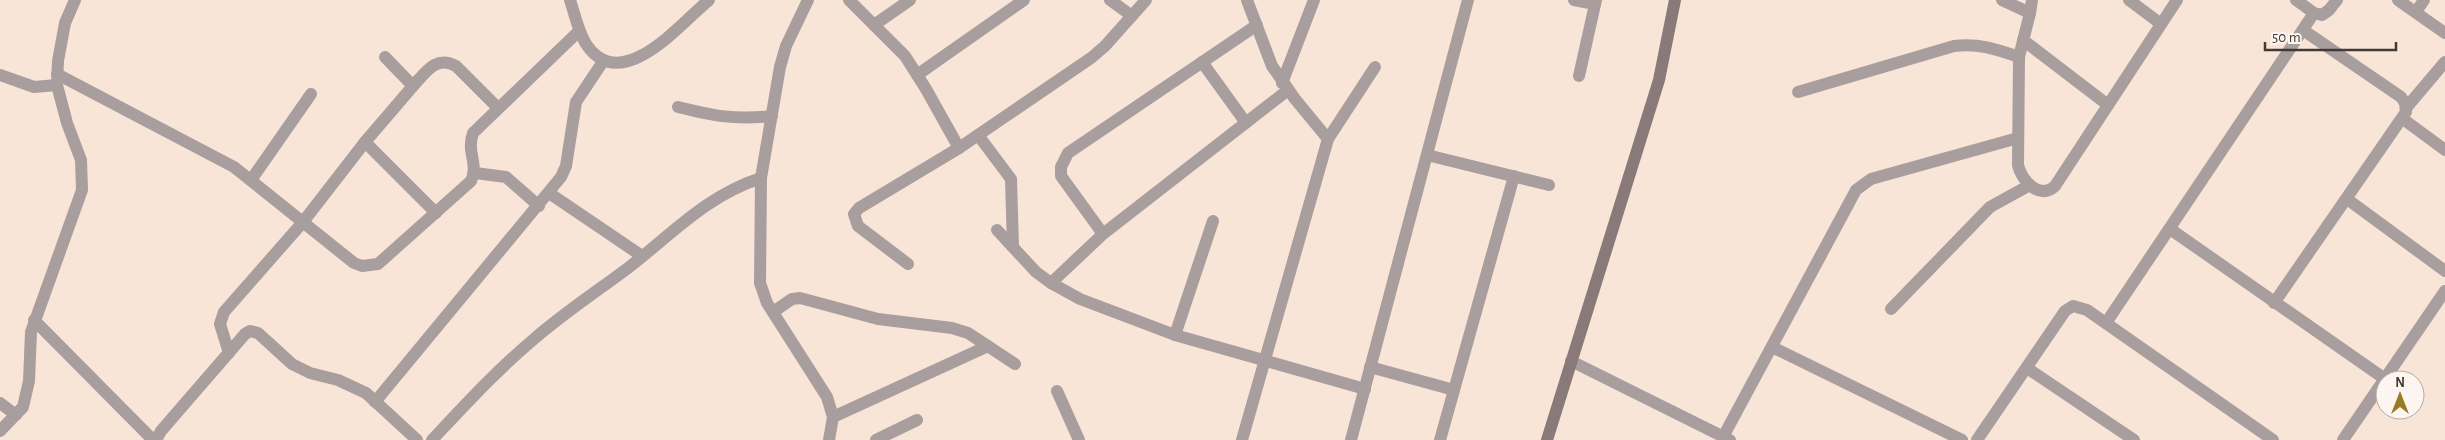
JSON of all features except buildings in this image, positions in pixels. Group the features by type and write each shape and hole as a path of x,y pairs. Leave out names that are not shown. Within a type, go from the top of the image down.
{"street":[{"path":"0,431 23,407 27,395 29,347 34,320 82,190 80,160 67,123 57,79 65,23 75,0"},
{"path":"570,0 579,30 592,52 604,60 628,61 648,53 709,0"},
{"path":"808,0 786,46 761,178 760,283 762,293 773,312 827,397 833,417 830,440"},
{"path":"849,0 904,56 959,148"},
{"path":"874,25 910,0"},
{"path":"917,75 1024,0"},
{"path":"1110,0 1132,16"},
{"path":"908,264 858,226 854,214 859,208 959,148 1091,58 1105,46 1146,0"},
{"path":"1248,0 1272,66 1285,86 1328,138"},
{"path":"1051,283 1104,234 1246,123 1285,86 1314,0"},
{"path":"1351,440 1468,0"},
{"path":"1574,0 1596,2 1579,76"},
{"path":"1547,440 1659,80 1675,0"},
{"path":"2002,0 2031,6 2019,57 2018,138 2020,174 2030,185 2043,192 2050,191 2055,186 2177,0"},
{"path":"2129,0 2161,24"},
{"path":"2296,0 2314,13 2322,14 2337,0"},
{"path":"2398,0 2445,33"},
{"path":"2416,12 2424,0"},
{"path":"2106,323 2314,13"},
{"path":"1104,234 1061,176 1063,160 1068,153 1257,25"},
{"path":"0,75 34,87 57,79 219,158 251,180 354,263 369,267 378,264 471,181 475,173 469,152 470,142 474,133 579,30"},
{"path":"2302,30 2401,96 2404,113 2445,150"},
{"path":"2023,40 2108,105"},
{"path":"1798,92 1954,46 1970,44 1988,46 2019,57"},
{"path":"385,56 413,86"},
{"path":"375,402 549,193 566,166 576,102 604,60"},
{"path":"228,353 220,324 221,318 303,222 366,142 434,64 443,61 456,66 498,108"},
{"path":"1202,62 1246,123"},
{"path":"2274,303 2347,199 2404,113 2445,62"},
{"path":"1242,440 1328,138 1375,67"},
{"path":"251,180 310,94"},
{"path":"678,107 720,117 748,118 772,116"},
{"path":"978,135 1011,179 1013,247"},
{"path":"1571,361 1727,438 1772,347 1856,190 1871,179 2018,138"},
{"path":"366,142 436,213"},
{"path":"1427,155 1549,185"},
{"path":"475,173 506,176 539,206"},
{"path":"1440,440 1514,176"},
{"path":"432,440 494,374 533,339 642,256 714,198 742,184 761,178"},
{"path":"1891,309 1990,207 2030,185"},
{"path":"549,193 642,256"},
{"path":"2347,199 2445,272"},
{"path":"1175,335 1213,222"},
{"path":"2170,229 2375,373"},
{"path":"997,230 1036,272 1051,283 1080,298 1175,335 1365,389"},
{"path":"2390,370 2445,291"},
{"path":"773,312 792,299 808,299 878,319 952,328 968,333 1015,364"},
{"path":"1982,438 2065,311 2072,306 2087,310 2273,440"},
{"path":"34,320 155,440 228,353 245,334 250,332 258,333 292,364 310,373 338,380 352,386 375,402 417,440"},
{"path":"833,417 988,346"},
{"path":"1772,347 1962,440"},
{"path":"1370,367 1454,390"},
{"path":"2027,368 2134,440"},
{"path":"1057,391 1079,440"},
{"path":"2343,440 2375,392"},
{"path":"0,403 16,415"},
{"path":"876,440 917,420"}]}
